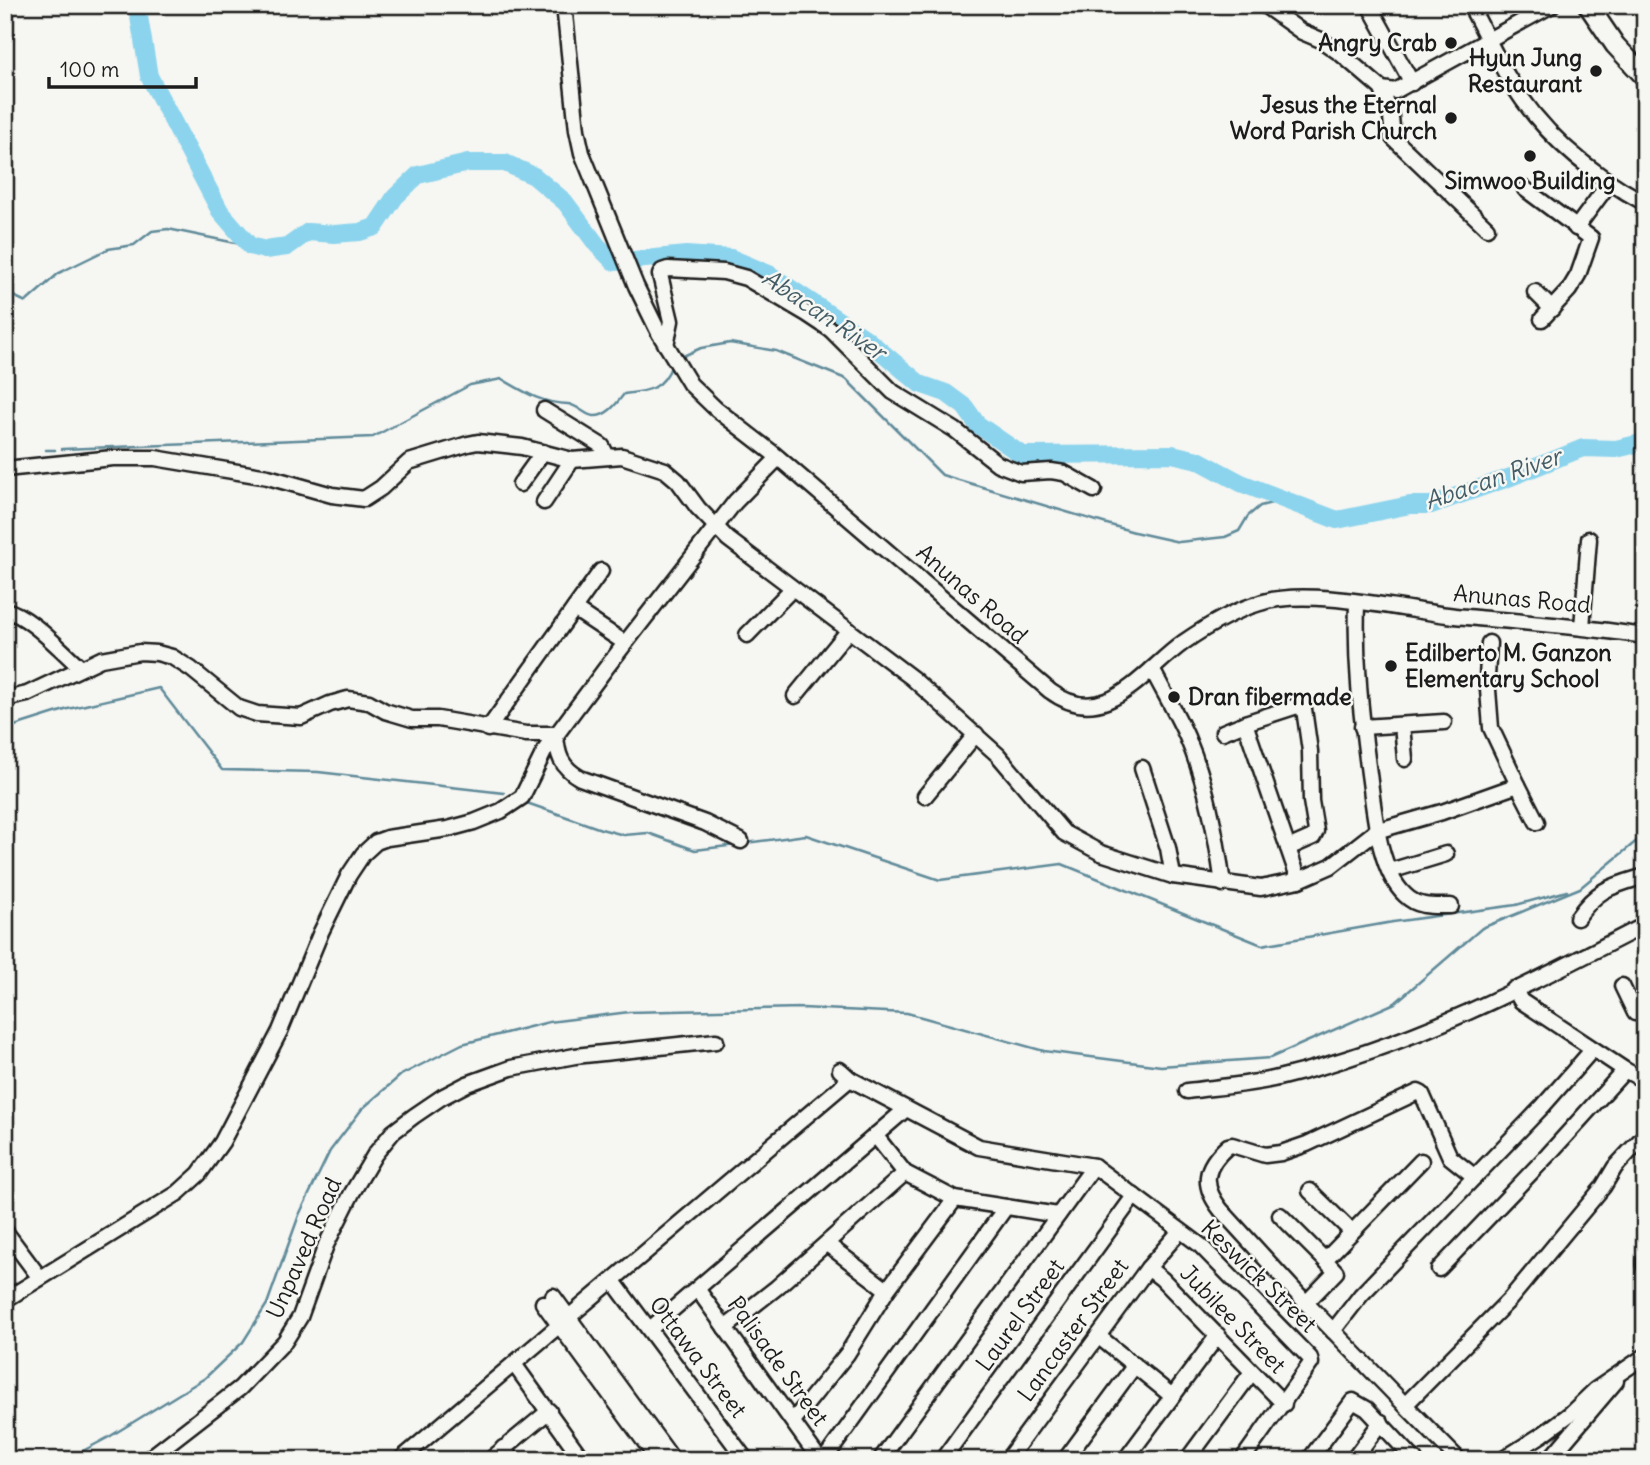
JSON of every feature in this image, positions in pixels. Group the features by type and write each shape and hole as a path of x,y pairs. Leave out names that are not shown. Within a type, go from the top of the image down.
{"main road":[{"path":"1588,5 1615,45 1645,77"}],"street":[{"name":"Anunas Road","path":"564,5 579,141 586,166 636,286 667,347 697,392 1065,702 1083,706 1101,704 1119,694 1206,628 1259,603 1283,598 1357,603 1645,636"},
{"path":"1264,5 1302,33 1321,40 1341,54 1382,89 1391,117 1393,138 1487,228"},
{"path":"1369,5 1406,86"},
{"path":"1470,5 1517,92 1545,126 1578,160 1645,203"},
{"path":"1382,89 1406,86 1552,5"},
{"path":"1576,228 1610,182"},
{"path":"1525,189 1591,238 1578,275 1569,290 1547,314 1535,292"},
{"path":"667,347 671,321 660,275 662,271 724,272 746,278 831,330 893,392 955,430 998,464 1021,472 1063,473 1094,490"},
{"path":"544,410 602,446 607,456"},
{"path":"5,469 113,458 155,458 268,477 332,495 364,499 381,488 409,462 460,445 478,442 505,444 572,460 607,456 632,458 665,470 678,481 692,502 741,551 912,678 998,755 1064,833 1101,853 1173,876 1261,888 1299,880 1331,866 1376,831 1442,812 1518,785"},
{"path":"520,484 543,452"},
{"path":"5,1300 178,1193 194,1180 210,1160 280,1031 321,932 349,875 369,847 397,836 461,827 512,805 528,789 545,750 556,734 625,643 715,526 778,458"},
{"path":"544,502 572,460"},
{"path":"1582,627 1589,539"},
{"path":"488,729 601,571"},
{"path":"747,635 792,589"},
{"path":"1357,603 1356,666 1376,831 1390,871 1405,895 1425,906 1451,906"},
{"path":"574,609 625,643"},
{"path":"5,610 16,613 39,630 79,667"},
{"path":"795,696 849,630"},
{"path":"1489,643 1487,677 1491,728 1537,822"},
{"path":"5,699 27,694 79,667 101,659 122,654 158,653 172,657 191,669 239,708 257,714 301,717 348,699 369,702 385,711 412,719 439,719 526,734 556,734"},
{"path":"1152,669 1186,735 1196,761 1213,820 1223,884"},
{"path":"1223,732 1297,706 1304,709 1316,831 1313,837 1289,848"},
{"path":"1362,727 1444,722"},
{"path":"1245,723 1299,880"},
{"path":"1402,725 1405,759"},
{"path":"556,734 558,755 571,773 705,823 741,841"},
{"path":"925,796 976,734"},
{"path":"1142,768 1168,848 1173,876"},
{"path":"1390,871 1446,854"},
{"path":"1577,918 1587,903 1606,888 1645,876"},
{"path":"1187,1091 1279,1078 1378,1050 1427,1031 1645,925"},
{"path":"1622,986 1635,1013 1645,1011"},
{"path":"1514,989 1521,1001 1645,1081"},
{"name":"Unpaved Road","path":"147,1460 240,1388 285,1341 300,1317 326,1245 352,1194 375,1154 393,1132 414,1116 467,1084 511,1068 575,1056 716,1041"},
{"path":"1333,1331 1361,1295 1593,1049"},
{"path":"1439,1269 1625,1070"},
{"name":"Keswick Street","path":"613,1281 845,1075 979,1147 1094,1166 1200,1245 1310,1358 1309,1367 1284,1404"},
{"path":"1460,1460 1306,1303 1221,1210 1207,1183 1209,1169 1232,1144 1265,1155 1282,1153 1418,1092 1422,1094 1450,1157 1475,1177"},
{"path":"650,1329 906,1109"},
{"path":"875,1135 905,1173 955,1199 1058,1215"},
{"path":"1405,1405 1510,1299 1603,1187 1615,1167 1645,1135"},
{"path":"1325,1260 1421,1161"},
{"path":"880,1460 1094,1166"},
{"path":"724,1328 827,1244 905,1173"},
{"path":"1310,1191 1351,1231"},
{"name":"Laurel Street","path":"942,1460 1134,1196"},
{"path":"793,1421 847,1354 887,1290 955,1199"},
{"path":"822,1460 1006,1207"},
{"path":"1280,1215 1336,1272 1306,1303"},
{"path":"5,1231 40,1278"},
{"name":"Lancaster Street","path":"1007,1460 1147,1268 1180,1231"},
{"path":"827,1244 887,1290"},
{"path":"1645,1261 1645,1266"},
{"name":"Jubilee Street","path":"1147,1268 1163,1279 1284,1404"},
{"path":"400,1460 613,1281"},
{"name":"Ottawa Street","path":"613,1281 746,1460"},
{"name":"Palisade Street","path":"698,1290 822,1460"},
{"path":"548,1299 673,1460"},
{"path":"565,1322 658,1460"},
{"path":"1125,1460 1218,1335"},
{"path":"1098,1336 1172,1396"},
{"path":"1502,1460 1543,1434 1570,1414 1595,1390 1645,1356"},
{"path":"514,1364 583,1460"},
{"path":"1065,1460 1135,1365"},
{"path":"1549,1460 1626,1370"},
{"path":"1186,1460 1252,1372"},
{"path":"1309,1460 1353,1401 1381,1422 1415,1460"},
{"path":"1242,1460 1284,1404"},
{"path":"490,1460 508,1454 549,1412"},
{"path":"1353,1460 1381,1422"}],"waterway":[{"name":"Abacan River","path":"137,5 149,76 220,211 250,246 265,250 287,247 308,232 360,232 375,227 395,197 418,175 468,163 505,163 534,176 565,202 597,245 614,262 686,255 731,258 769,274 865,338 920,384 946,393 965,407 977,424 1022,455 1172,454 1198,460 1241,483 1337,520 1410,505 1431,505 1583,448 1616,449 1645,442"},
{"path":"5,292 26,302 59,273 108,249 134,245 152,231 168,229 250,246"},
{"path":"681,357 701,348 730,343 776,351 846,379 942,475 1134,532 1179,542 1225,537 1239,531 1248,516 1260,506 1284,500"},
{"path":"62,449 373,437 470,385 502,379 526,393 550,402 571,405 598,416 611,409 624,394 654,388 664,380 672,365"},
{"path":"46,450 55,450"},
{"path":"5,729 68,709 159,688 222,770 318,772 504,793"},
{"path":"524,802 601,829 624,835 648,833 695,850 736,845"},
{"path":"66,1460 205,1378 243,1342 267,1304 299,1215 330,1151 362,1109 401,1075 462,1044 549,1022 629,1012 802,1008 907,1013 1044,1051 1161,1066 1270,1058 1395,1003 1482,928 1580,888 1645,834"},
{"path":"746,843 806,835 940,880 1062,864 1262,945 1393,922 1516,905 1567,891"}],"place":[{"name":"Angry Crab","path":"1451,43"},
{"name":"Hyun Jung Restaurant","path":"1596,71"},
{"name":"Jesus the Eternal Word Parish Church","path":"1451,118"},
{"name":"Simwoo Building","path":"1530,156"},
{"name":"Edilberto M. Ganzon Elementary School","path":"1391,666"},
{"name":"Dran fibermade","path":"1174,697"}]}
